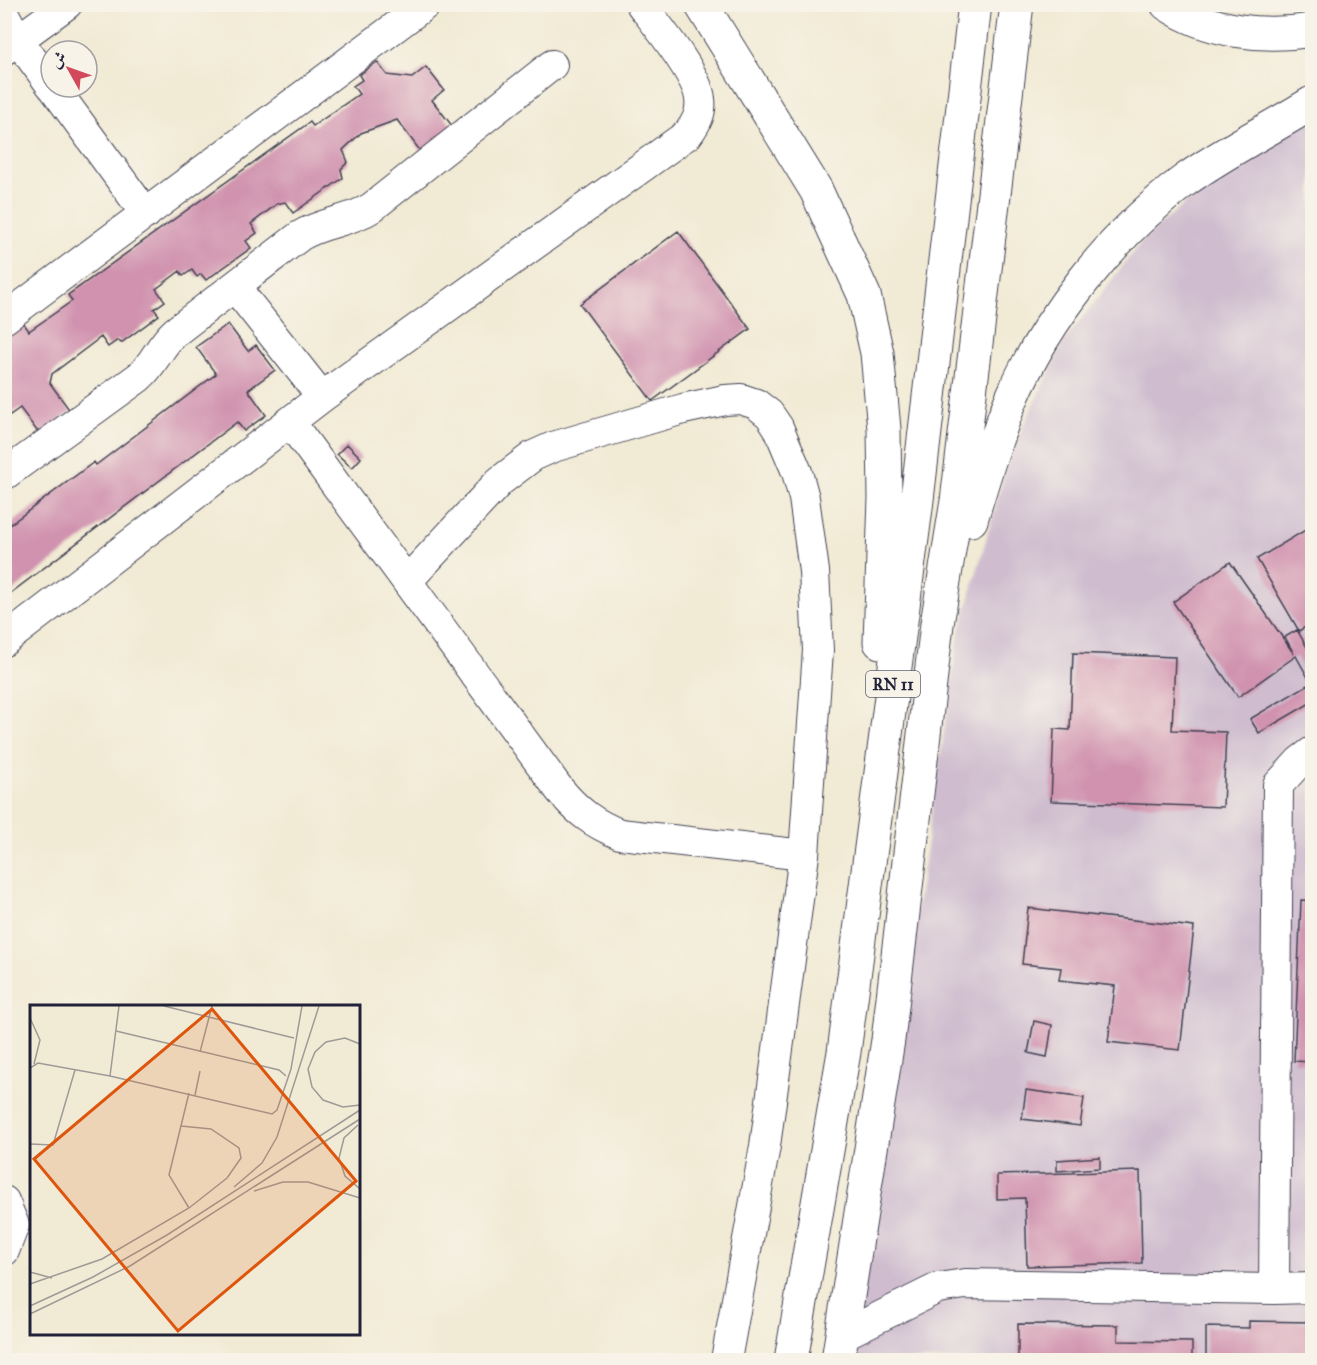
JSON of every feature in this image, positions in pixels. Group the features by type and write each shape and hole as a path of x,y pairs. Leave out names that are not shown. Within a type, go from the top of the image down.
{"highway":[{"path":"701,4 816,190 864,295 877,353 884,429 885,498 874,830"},
{"name":"RN 11","path":"791,1360 844,1052 918,496 975,4"},
{"name":"RN 11","path":"840,1348 888,1040 937,624 957,501 1017,4"},
{"path":"1167,4 1198,20 1252,33 1312,30"},
{"path":"937,624 986,467 1012,398 1046,333 1067,301 1139,220 1184,181 1312,103"}],"street":[{"path":"39,71 9,35 67,4"},
{"path":"4,319 426,4"},
{"path":"4,642 322,397 688,134 696,124 700,112 698,88 679,56 641,4"},
{"path":"4,475 139,377 168,339 311,230 347,220 371,208 552,65"},
{"path":"62,99 146,214"},
{"path":"235,287 322,397"},
{"path":"408,580 500,481 533,456 553,447 705,403 741,399 756,404 778,427 797,472 804,498 814,571 818,650 804,855 765,1146 726,1360"},
{"path":"290,422 559,789 585,817 620,834 804,855"},
{"path":"1274,1289 1278,785 1300,760 1312,752"},
{"path":"4,1201 14,1225 4,1251"},
{"path":"840,1348 938,1288 965,1284 1312,1288"}],"shaded area":[{"path":"1312,117 1312,1360 847,1360 959,635 1011,452 1063,343 1142,241 1220,173"}],"building":[{"path":"377,62 387,75 412,78 426,67 444,90 432,100 453,127 421,152 397,120 361,133 343,150 348,162 341,169 343,178 293,213 285,202 277,204 251,224 257,233 246,241 251,248 206,280 201,274 197,277 192,270 183,276 180,271 156,289 165,301 154,309 159,315 121,343 118,340 108,347 101,337 52,374 50,383 71,412 40,435 20,408 10,415 4,407 4,381 7,380 10,359 4,352 4,333 22,321 29,331 72,301 68,295 310,122 313,126 359,94 353,86 362,80 359,75"},
{"path":"678,231 750,329 652,401 580,304"},
{"path":"228,324 248,351 256,345 275,370 248,390 266,415 244,431 237,422 4,598 4,529 94,462 96,465 216,374 196,347"},
{"path":"347,444 361,458 352,468 337,454"},
{"path":"1312,526 1312,623 1299,631 1257,559"},
{"path":"1230,562 1294,654 1285,637 1297,630 1312,656 1312,702 1259,733 1250,719 1311,683 1296,656 1238,697 1173,602"},
{"path":"1073,653 1175,657 1172,730 1226,732 1223,807 1051,801 1054,729 1070,730"},
{"path":"1301,900 1312,901 1312,1062 1294,1061"},
{"path":"1028,908 1194,927 1180,1050 1108,1042 1115,986 1059,980 1061,968 1022,964"},
{"path":"1034,1021 1052,1025 1047,1057 1028,1053"},
{"path":"1026,1090 1084,1098 1080,1126 1022,1119"},
{"path":"1100,1157 1100,1168 1057,1171 1057,1160"},
{"path":"1140,1171 1142,1263 1027,1266 1025,1198 997,1199 997,1175"},
{"path":"1249,1321 1312,1322 1312,1360 1206,1360 1206,1327 1249,1328"},
{"path":"1018,1324 1118,1325 1118,1341 1192,1342 1192,1360 1018,1360"}]}
